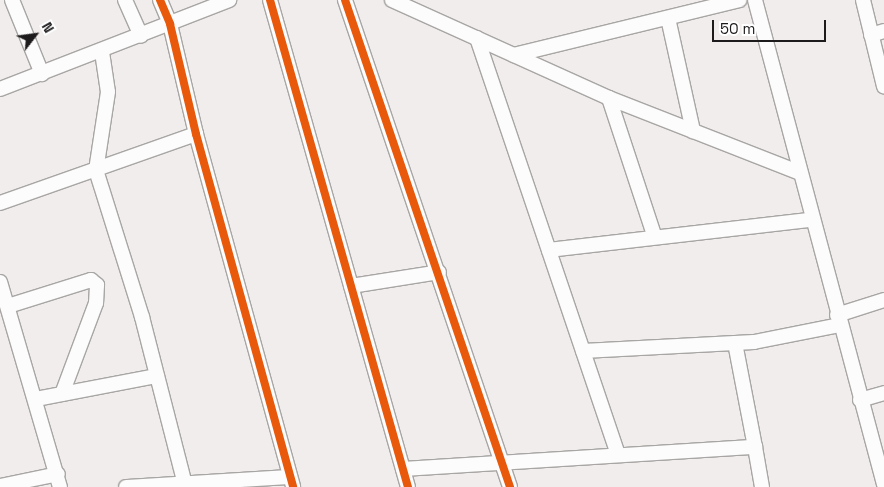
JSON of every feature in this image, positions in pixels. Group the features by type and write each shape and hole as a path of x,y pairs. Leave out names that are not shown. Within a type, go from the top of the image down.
{"street":[{"path":"12,0 42,74"},
{"path":"125,0 141,36"},
{"path":"126,487 184,481 292,482 196,134 170,24 160,0"},
{"path":"0,89 102,52 229,0"},
{"path":"270,0 408,487"},
{"path":"345,0 505,465 510,487"},
{"path":"396,2 415,0"},
{"path":"514,55 739,0"},
{"path":"755,0 810,220 884,484"},
{"path":"863,0 878,33 884,86"},
{"path":"396,2 609,98 798,172"},
{"path":"668,18 693,131"},
{"path":"477,38 618,455"},
{"path":"102,52 108,92 96,170 157,376 184,481"},
{"path":"609,98 654,235"},
{"path":"0,203 196,134"},
{"path":"549,250 654,235 810,220"},
{"path":"351,286 439,272"},
{"path":"8,306 91,280 97,284 96,303 62,394"},
{"path":"0,282 59,481 0,486"},
{"path":"583,352 735,343 838,320 884,300"},
{"path":"735,343 762,487"},
{"path":"36,399 157,376"},
{"path":"860,400 884,393"},
{"path":"403,468 505,465 618,455 755,447"}],"cycle path":[{"path":"160,0 170,24 196,134 293,487"},
{"path":"270,0 408,487"},
{"path":"345,0 510,487"}]}
